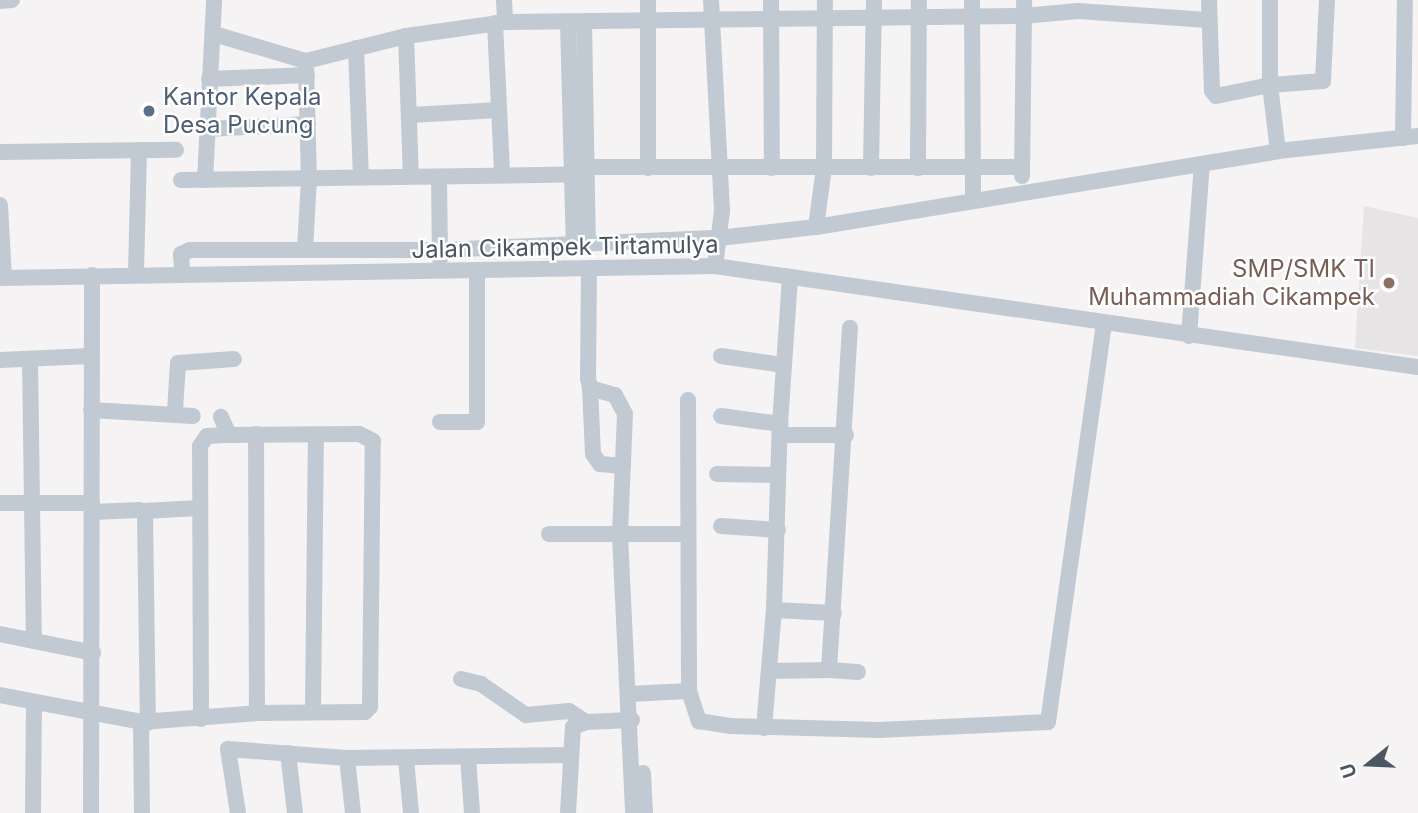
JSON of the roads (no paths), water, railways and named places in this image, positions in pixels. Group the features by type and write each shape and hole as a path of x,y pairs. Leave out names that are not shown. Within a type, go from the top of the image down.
{"street":[{"path":"0,1 12,0"},
{"path":"205,180 214,0"},
{"path":"502,174 499,110 500,22 504,0"},
{"path":"648,0 648,168"},
{"path":"711,0 717,168 722,211 715,266"},
{"path":"771,0 772,168"},
{"path":"972,0 973,201"},
{"path":"1209,0 1213,95 1325,79 1327,0"},
{"path":"1270,0 1270,85 1278,151"},
{"path":"181,272 181,254 190,250 440,250 719,238 816,227 1278,151 1410,137 1405,1"},
{"path":"209,79 307,68 356,48 405,36 500,22 576,22 649,17 771,18 825,8 919,8 972,17 1024,8 1078,6 1177,7 1208,20"},
{"path":"816,227 824,168 825,8"},
{"path":"872,168 874,8"},
{"path":"918,168 919,8"},
{"path":"1023,192 1021,167 1024,8"},
{"path":"576,22 581,244 585,268 593,454 600,464 623,466"},
{"path":"214,34 307,68"},
{"path":"405,36 411,115 411,176"},
{"path":"356,48 362,177"},
{"path":"306,250 309,179 307,68"},
{"path":"411,115 499,110"},
{"path":"208,129 308,124"},
{"path":"0,143 0,153 176,150"},
{"path":"135,274 139,150"},
{"path":"1189,336 1202,165"},
{"path":"181,180 439,177 648,168 1021,167"},
{"path":"439,177 440,271"},
{"path":"0,205 2,278"},
{"name":"Jalan Cikampek Tirtamulya","path":"2,278 181,272 477,272 715,266 1418,367"},
{"path":"440,422 477,422 477,272"},
{"path":"91,813 92,275"},
{"path":"764,728 775,610 780,430 790,277"},
{"path":"688,400 689,691 698,722 764,728 879,730 1048,722 1104,323"},
{"path":"829,670 846,435 850,328"},
{"path":"0,360 90,356"},
{"path":"721,356 783,365"},
{"path":"175,411 178,363 234,359"},
{"path":"30,360 34,642"},
{"path":"590,388 615,395 622,403 620,536 631,708 633,813"},
{"path":"91,410 175,411 193,415"},
{"path":"221,416 229,435"},
{"path":"721,416 780,430 846,435"},
{"path":"0,695 144,722 201,719 257,713 365,712 370,708 376,457 370,438 229,435 206,436 201,441 201,719"},
{"path":"256,435 257,713"},
{"path":"313,711 316,436"},
{"path":"717,474 778,475"},
{"path":"0,503 143,511 199,508"},
{"path":"142,813 143,511"},
{"path":"721,526 778,530"},
{"path":"549,534 687,534"},
{"path":"775,610 834,613"},
{"path":"0,634 93,653"},
{"path":"770,671 858,672"},
{"path":"461,679 481,684 526,715 569,711 586,722"},
{"path":"568,813 568,755 573,727 689,691"},
{"path":"33,813 34,702"},
{"path":"631,708 642,709 645,813"},
{"path":"238,813 229,749 347,758 568,755"},
{"path":"288,752 295,813"},
{"path":"468,757 472,813"},
{"path":"347,758 353,813"},
{"path":"406,759 411,813"}],"place":[{"name":"Kantor Kepala Desa Pucung","path":"149,111"},
{"name":"SMP/SMK TI Muhammadiah Cikampek","path":"1389,283"}]}
